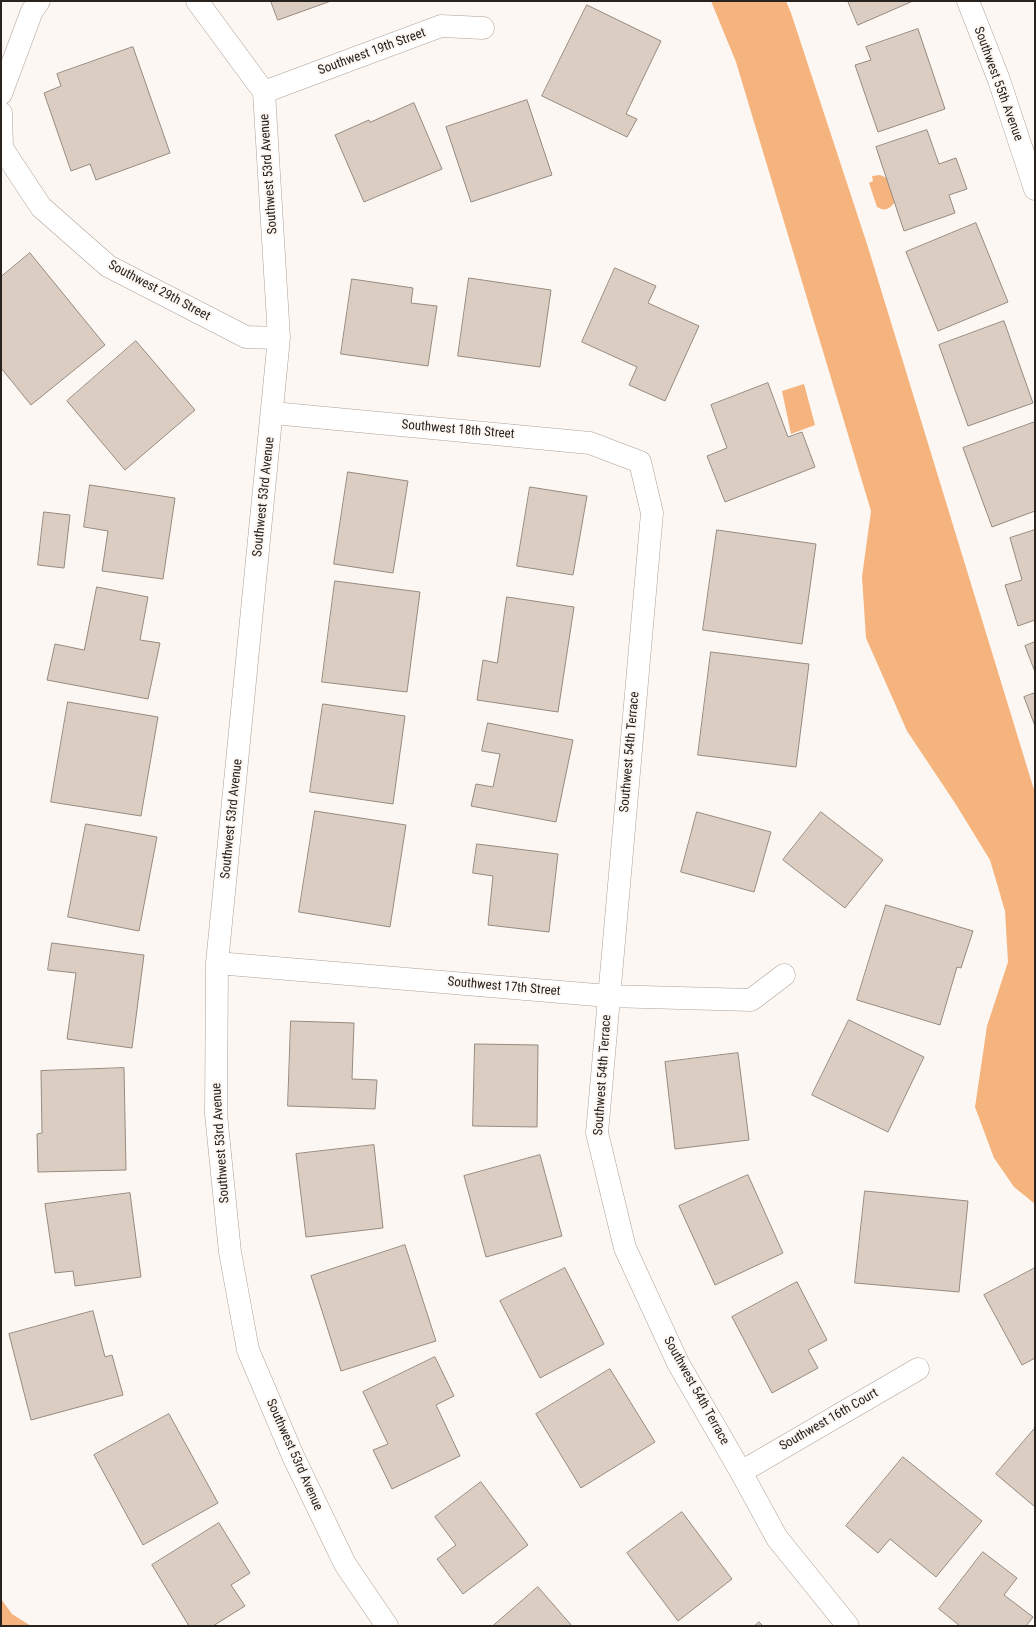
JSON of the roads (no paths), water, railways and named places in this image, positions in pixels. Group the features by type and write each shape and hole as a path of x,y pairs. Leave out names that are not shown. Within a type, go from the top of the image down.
{"street":[{"path":"1,94 32,11 38,1"},
{"path":"197,1 264,92"},
{"name":"Southwest 55th Avenue","path":"968,1 999,80 1035,190"},
{"name":"Southwest 19th Street","path":"264,92 441,26 483,28"},
{"name":"Southwest 53rd Avenue","path":"264,92 279,338 273,413 217,963 216,1114 230,1252 248,1350 293,1456 345,1564 387,1626"},
{"name":"Southwest 29th Street","path":"1,113 2,148 41,207 108,266 246,337 279,338"},
{"name":"Southwest 18th Street","path":"273,413 590,442 640,462"},
{"name":"Southwest 54th Terrace","path":"640,462 652,513 597,1133 625,1248 678,1363 777,1538 848,1626"},
{"name":"Southwest 17th Street","path":"217,963 608,996 751,1000 784,975"},
{"name":"Southwest 16th Court","path":"741,1472 918,1369"}]}
